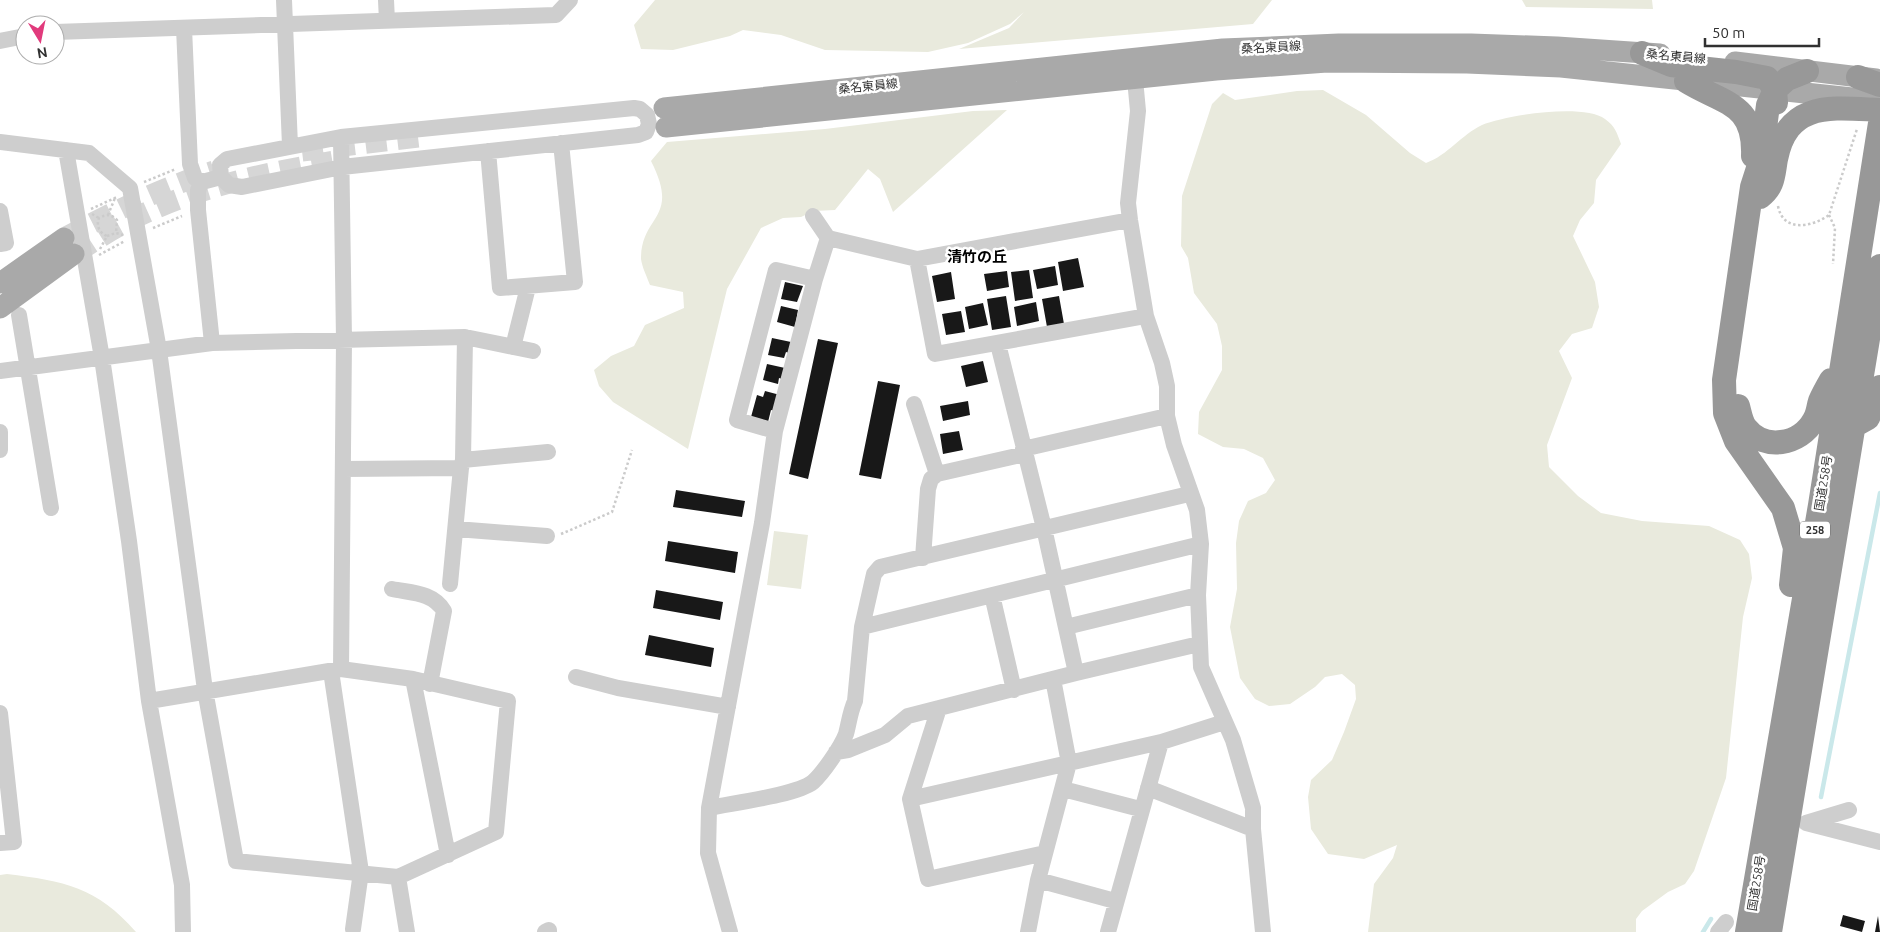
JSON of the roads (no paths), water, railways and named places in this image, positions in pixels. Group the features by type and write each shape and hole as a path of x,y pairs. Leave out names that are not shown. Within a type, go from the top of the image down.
{"highway":[{"path":"1642,53 1671,65 1736,72 1766,78 1775,90"},
{"path":"1807,71 1787,79 1775,90 1768,105 1760,159 1763,196 1734,377 1735,393 1744,426 1754,436 1764,442 1777,443 1804,433 1815,419 1821,399 1843,357"},
{"path":"1869,78 1880,85"},
{"path":"1686,80 1706,93 1725,100 1746,116 1754,144 1763,196 1724,380 1725,414 1736,441 1784,508 1795,548 1776,685 1773,778"},
{"path":"1763,196 1770,189 1784,134 1792,124 1807,112 1834,108 1874,121"},
{"name":"国道258号","path":"1748,932 1843,357 1874,121"},
{"name":"国道258号","path":"1770,932 1880,266"},
{"path":"1853,427 1868,418 1880,387"}],"main road":[{"name":"桑名東員線","path":"1869,78 1642,53 1557,47 1461,44 1339,44 1223,49 665,117 1327,62 1467,62 1561,67 1880,100"},
{"path":"0,283 69,246 10,311"}],"street":[{"path":"284,0 290,146"},
{"path":"386,0 387,21"},
{"path":"65,32 556,14 570,0"},
{"path":"184,28 190,164 195,178 202,182 221,177"},
{"path":"0,41 15,38"},
{"path":"1135,78 1138,111 1128,203 1130,220 1146,316 1167,386 1167,416 1190,494 1197,510 1201,544 1198,595 1201,667 1247,783 1253,808 1253,829 1263,932"},
{"path":"634,108 640,109 648,115 646,132 638,136 561,142 342,167 242,187 229,184 221,177 220,166 227,160 290,146 341,137 634,108"},
{"path":"341,137 344,340 343,469 336,670 361,872 353,929"},
{"path":"0,142 89,153 130,188 159,350 205,690 236,861 398,877 496,832 508,701 413,679 336,670 205,690 149,701"},
{"path":"488,151 500,288 575,282 561,142"},
{"path":"66,150 102,358 129,541 149,701 182,885 183,932"},
{"path":"202,182 198,190 198,210 212,342"},
{"path":"0,211 6,243 0,244"},
{"path":"813,216 828,238 917,259 1130,220"},
{"path":"730,932 708,853 709,808 762,523 776,431 815,279 828,238"},
{"path":"917,259 934,354 1146,316"},
{"path":"776,431 737,420 776,270 815,279"},
{"path":"513,347 528,287"},
{"path":"10,311 28,367 51,508"},
{"path":"450,584 462,464 465,338"},
{"path":"0,371 212,342 465,338 532,351"},
{"path":"998,344 1044,528 1076,673"},
{"path":"914,404 937,474"},
{"path":"923,558 928,489 931,479 937,474 1167,416"},
{"path":"0,432 0,450"},
{"path":"343,469 462,464 548,452"},
{"path":"709,808 797,789 813,782 836,752 846,735 850,711 854,701 862,627 874,574 880,567 1190,494"},
{"path":"456,529 547,536"},
{"path":"862,627 1201,544"},
{"path":"392,588 432,597 444,611 430,684"},
{"path":"992,595 1014,690"},
{"path":"1066,626 1198,595"},
{"path":"836,752 848,750 885,735 908,716 1199,644"},
{"path":"576,677 618,688 728,707"},
{"path":"413,679 448,855"},
{"path":"1028,932 1038,880 1070,763 1052,679"},
{"path":"939,708 910,799 928,879 1045,852"},
{"path":"0,713 14,842 0,843"},
{"path":"910,799 1161,742 1224,722"},
{"path":"1108,932 1140,809 1161,742"},
{"path":"1148,788 1253,829"},
{"path":"1063,789 1140,809"},
{"path":"1850,810 1806,823 1880,842"},
{"path":"398,877 407,932"},
{"path":"1038,880 1115,901"},
{"path":"545,932 549,930 549,932"}],"waterway":[{"path":"1821,797 1880,493"},
{"path":"1703,932 1711,919"}],"tunnel":[{"path":"302,151 418,137"},
{"path":"74,254 123,224 174,201 253,177 335,161"},
{"path":"64,238 138,201 214,171"}],"district":[{"name":"清竹の丘","path":"977,256"}]}
